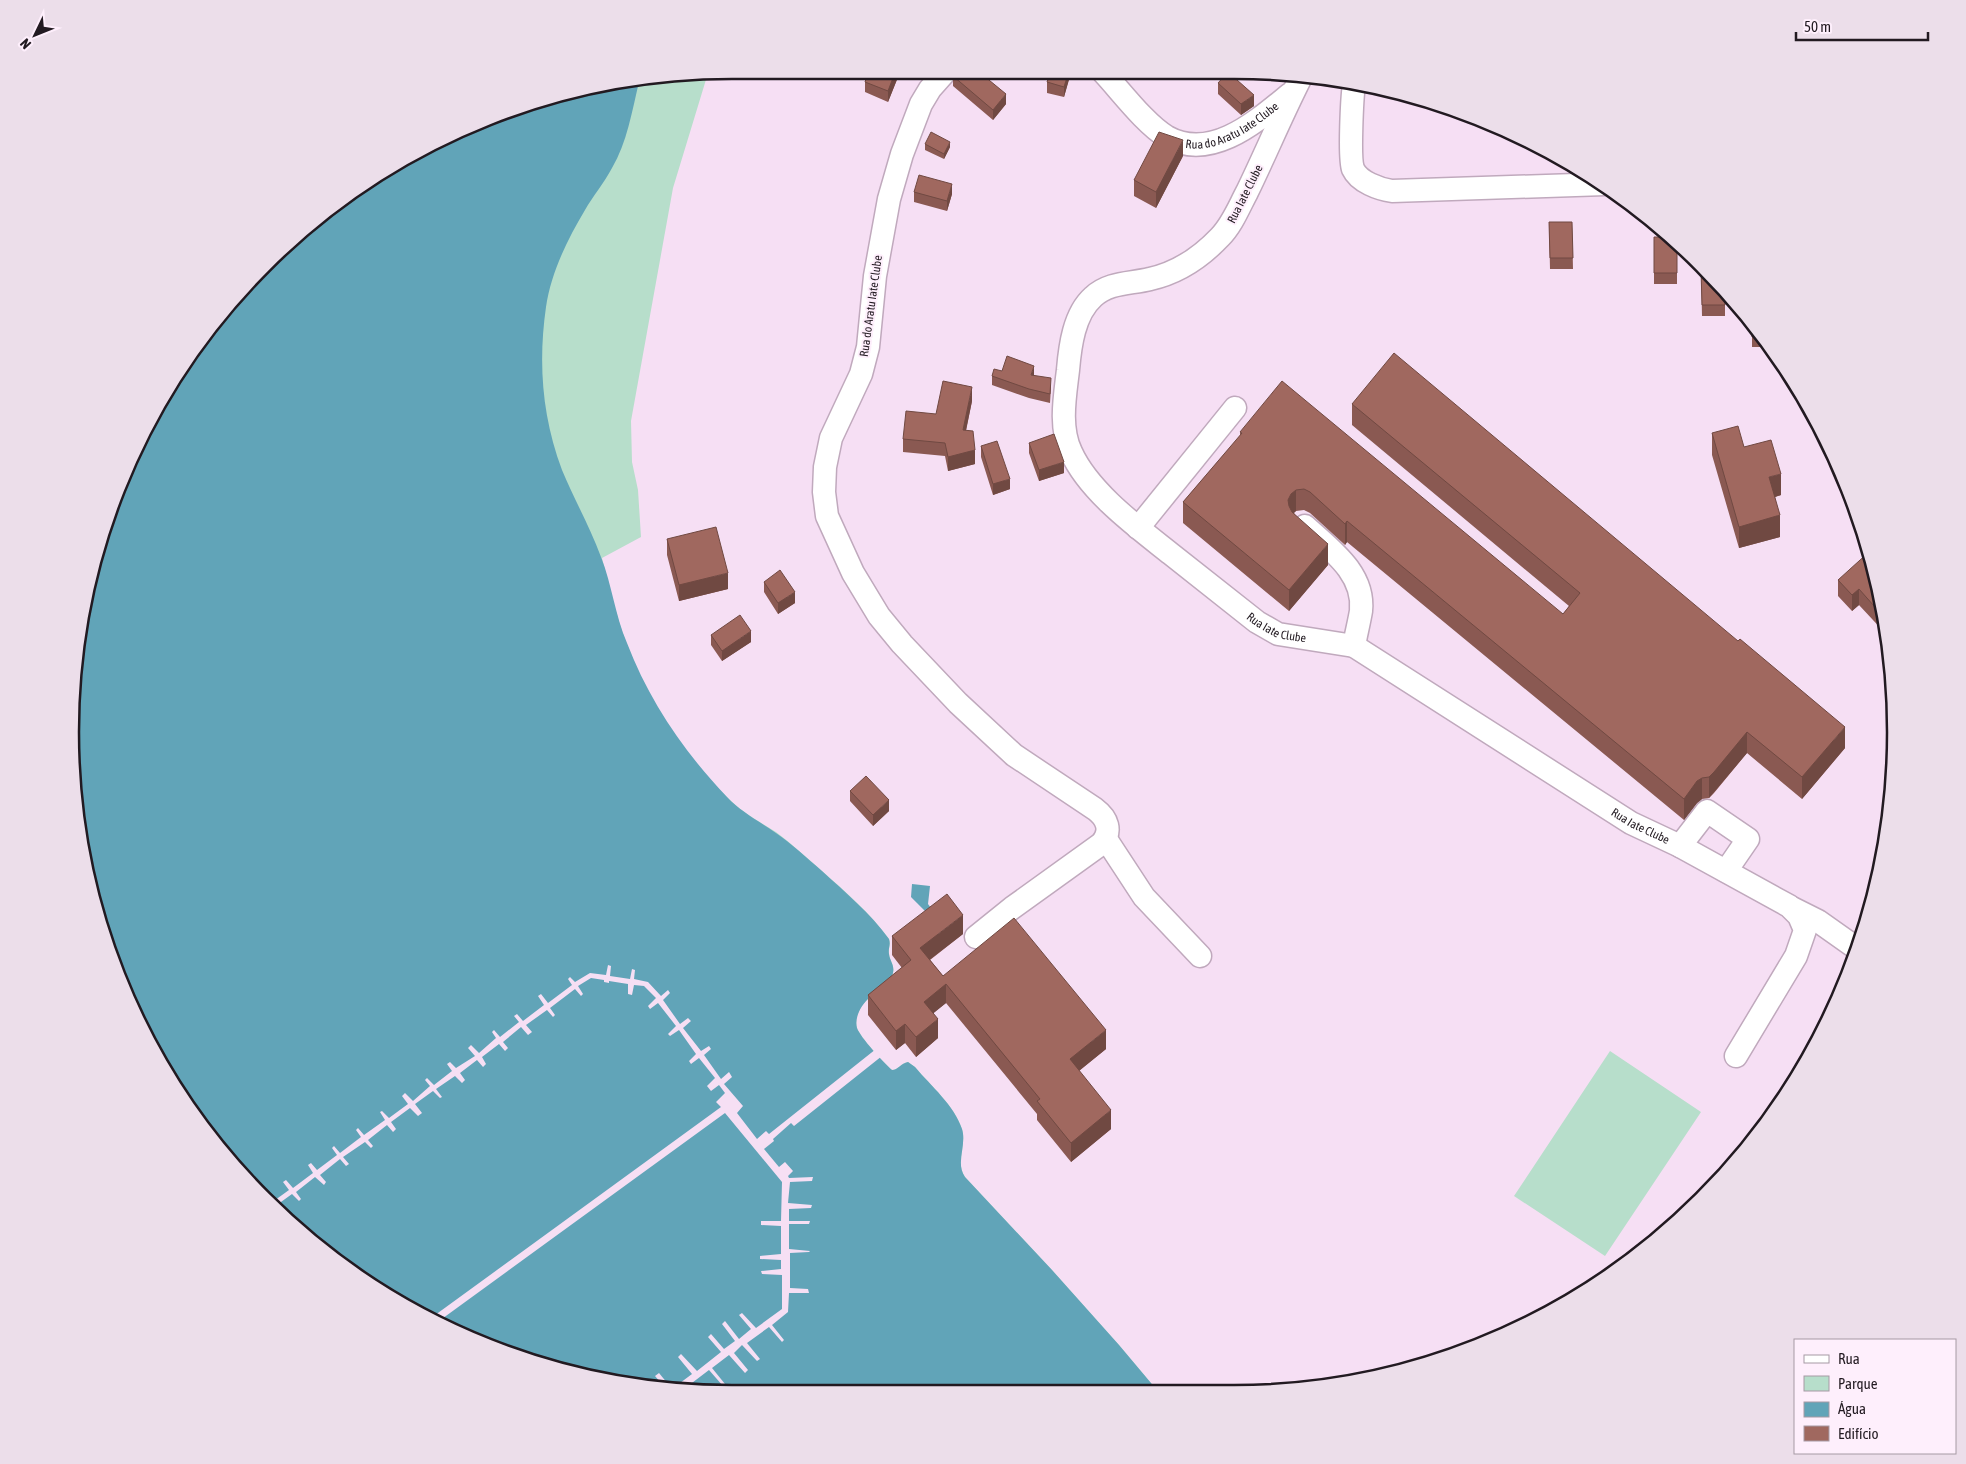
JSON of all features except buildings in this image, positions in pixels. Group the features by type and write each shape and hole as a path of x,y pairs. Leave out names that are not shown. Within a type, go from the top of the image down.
{"street":[{"name":"Rua do Aratu Iate Clube","path":"938,79 921,104 902,154 889,199 881,237 868,347 861,374 831,438 825,467 824,492 827,516 853,573 879,616 958,703 1014,755 1104,816 1108,827 1106,839"},
{"name":"Rua do Aratu Iate Clube","path":"1110,79 1153,125 1167,136 1180,142 1194,143 1209,143 1239,132 1257,120 1298,83"},
{"name":"Rua Iate Clube","path":"1298,83 1266,153 1222,236 1192,262 1172,272 1150,279 1118,284 1103,290 1093,297 1082,310 1076,326 1068,365 1064,416 1070,452 1098,490 1138,528 1256,622 1278,634 1354,646 1631,823 1680,846 1789,906 1803,923 1805,930 1803,939 1796,956 1736,1056"},
{"path":"1354,90 1351,158 1354,170 1364,181 1380,190 1590,184"},
{"path":"1138,528 1235,408"},
{"path":"1301,523 1338,556 1356,578 1361,609 1354,646"},
{"path":"1680,846 1707,811 1748,840 1726,871"},
{"path":"976,937 1106,839 1144,897 1200,956"},
{"path":"1789,906 1818,920 1852,945"}],"green space":[{"path":"706,80 673,188 631,421 632,462 638,490 641,537 602,558 622,632 656,705 683,746 713,783 740,809 776,832 831,879 882,929 890,943 889,954 893,969 892,976 888,983 867,1000 860,1009 856,1021 859,1032 892,1070 908,1062 942,1096 954,1112 962,1129 961,1166 965,1177 1052,1270 1153,1385 1071,1385 703,832 486,332 559,102 605,91 647,84"},
{"path":"1610,1051 1701,1112 1605,1256 1514,1196"}],"water":[{"path":"638,85 622,148 609,174 578,221 556,269 548,294 542,348 546,409 555,450 601,557 619,622 627,643 657,706 697,763 727,797 799,851 882,929 890,943 889,954 893,969 892,976 886,985 864,1003 856,1024 859,1032 892,1070 908,1062 942,1096 954,1112 962,1129 961,1166 965,1177 1119,1345 1153,1385 689,1384 605,1373 522,1351 482,1336 405,1298 334,1250 301,1223 241,1163 214,1130 166,1059 128,982 113,942 91,859 84,817 80,775 80,689 91,605 101,563 113,522 128,482 146,443 166,405 214,334 270,270 301,241 334,214 405,166 482,128 522,113 605,91"},
{"path":"912,884 930,886 928,904 934,912 925,911 911,897"}],"pier":[{"path":"608,965 611,966 610,976 630,979 632,969 635,970 634,979 648,982 661,996 668,990 670,993 663,1000 680,1024 688,1018 691,1021 683,1028 701,1051 709,1046 711,1049 704,1055 721,1079 729,1072 732,1077 724,1084 743,1106 737,1113 757,1139 766,1131 769,1134 876,1049 882,1056 794,1126 791,1123 764,1149 779,1167 785,1162 793,1171 788,1176 789,1178 813,1177 812,1181 790,1182 788,1203 812,1205 811,1208 789,1209 789,1221 810,1221 809,1224 789,1224 789,1249 810,1251 790,1253 790,1288 808,1289 809,1293 789,1293 788,1312 772,1325 784,1340 782,1342 769,1327 747,1343 760,1359 757,1361 742,1345 734,1353 748,1370 745,1373 729,1355 712,1368 724,1385 722,1385 709,1370 691,1384 680,1383 692,1374 678,1357 681,1354 697,1371 721,1352 708,1337 711,1334 724,1349 735,1341 722,1324 725,1321 739,1339 751,1329 739,1315 742,1313 756,1328 782,1309 782,1275 762,1274 761,1271 781,1269 781,1260 760,1259 760,1256 781,1254 781,1226 761,1225 761,1221 781,1221 782,1182 725,1113 443,1318 436,1314 721,1107 716,1102 725,1093 719,1085 711,1091 707,1086 715,1078 699,1058 691,1064 689,1061 696,1054 679,1030 670,1036 668,1034 676,1026 658,1003 650,1009 648,1006 656,998 644,986 634,985 632,995 628,994 628,984 609,981 609,983 604,982 604,980 591,978 578,986 583,994 581,996 575,989 550,1008 555,1015 553,1017 547,1010 526,1025 532,1032 528,1035 521,1027 503,1042 508,1048 505,1051 499,1044 482,1057 486,1064 483,1067 477,1060 460,1073 465,1080 462,1083 455,1076 436,1089 442,1097 440,1098 433,1091 415,1104 422,1113 418,1116 410,1108 391,1122 396,1129 393,1132 387,1125 368,1140 373,1146 371,1148 365,1142 343,1157 349,1164 346,1166 340,1159 320,1175 326,1182 324,1185 315,1177 296,1192 301,1199 299,1201 292,1194 280,1203 276,1199 289,1190 283,1182 286,1180 293,1188 313,1173 308,1165 311,1163 317,1170 337,1155 332,1148 334,1146 340,1153 361,1137 356,1130 358,1128 364,1135 385,1120 380,1112 382,1111 389,1118 408,1104 402,1096 405,1093 413,1101 430,1086 425,1080 427,1078 434,1085 452,1071 447,1064 450,1062 456,1068 475,1056 468,1048 471,1045 479,1053 496,1038 492,1032 494,1030 500,1037 519,1022 514,1016 517,1014 523,1021 544,1005 538,996 541,994 548,1003 572,985 568,979 570,977 575,982 590,973 606,975"},
{"path":"659,1373 666,1382 659,1381 655,1376"}]}
